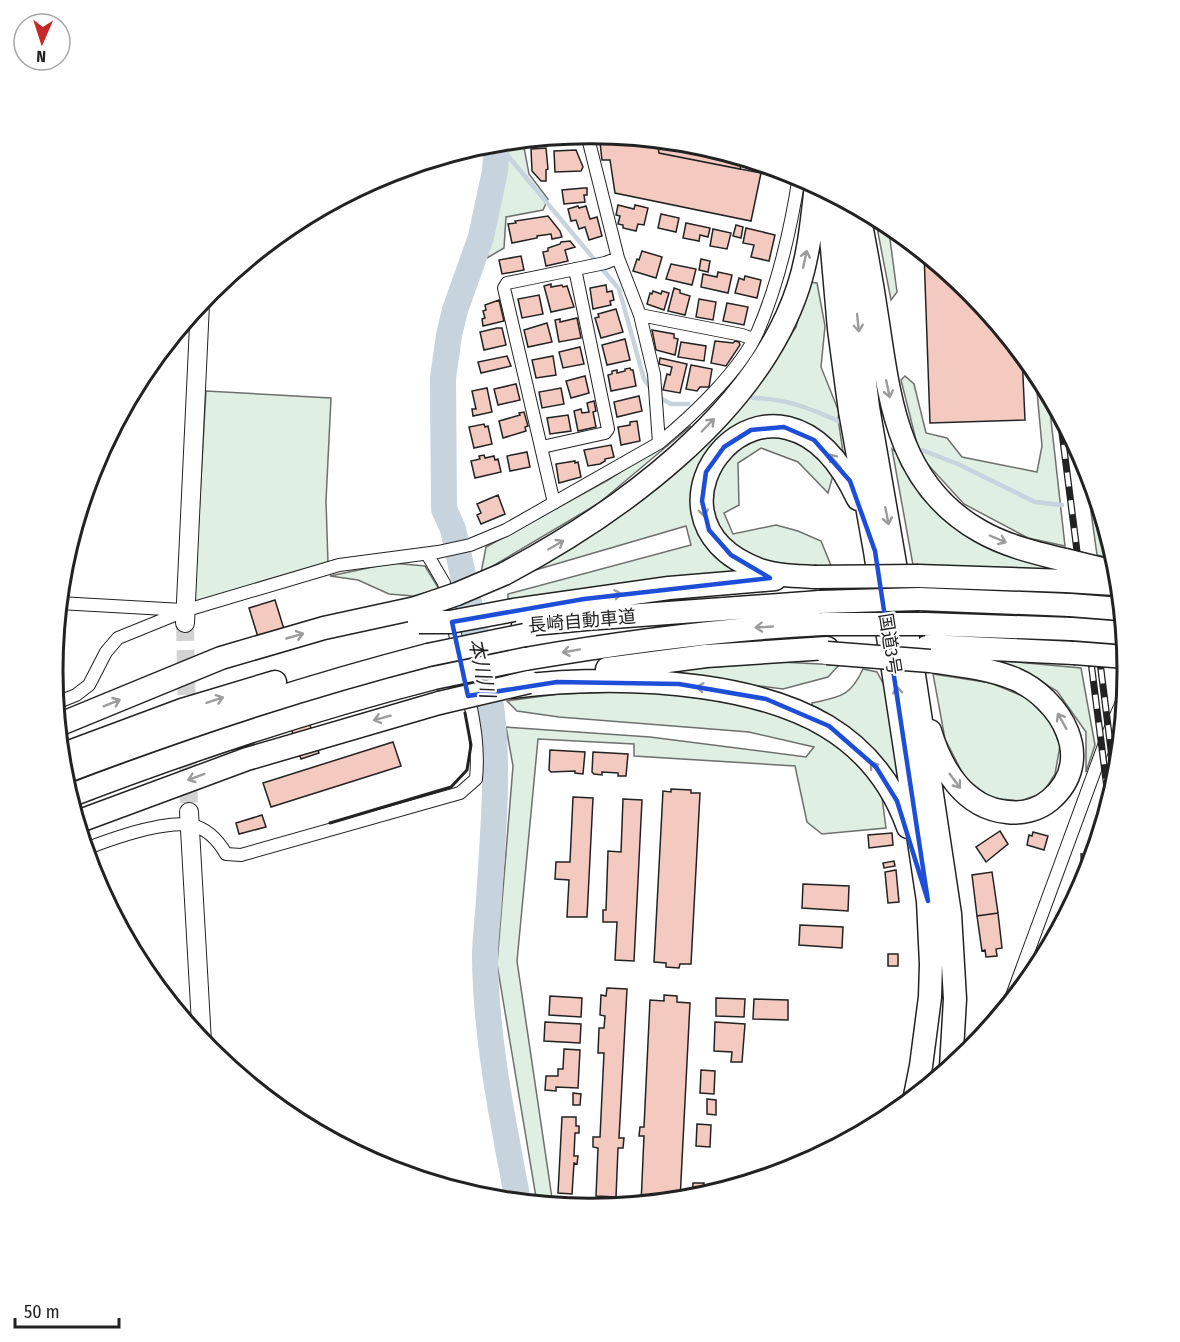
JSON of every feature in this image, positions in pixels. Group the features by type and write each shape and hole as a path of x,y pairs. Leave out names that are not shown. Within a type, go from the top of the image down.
{"highway":[{"path":"418,615 457,594 504,574 558,544 616,506 689,445 741,389 774,341 797,290 812,229 815,194"},
{"name":"国道3号","path":"828,201 839,329 850,411 876,551 928,901 930,997 918,1083"},
{"name":"国道3号","path":"848,212 855,301 867,395 924,659 950,914 955,999 952,1054"},
{"path":"859,218 872,279 886,382 898,427 913,464 923,480 942,502 979,530 1066,570 1109,581"},
{"path":"814,577 761,570 731,555 709,530 702,501 706,472 713,459 736,436 751,430 784,427 800,431 814,440 840,466 849,481 859,501 876,551"},
{"path":"72,769 196,723 428,650 520,623 669,588 749,580 814,577 918,576 1066,570 1108,572"},
{"name":"長崎自動車道","path":"78,793 205,746 330,706 434,678 525,658 919,599 1113,608"},
{"name":"長崎自動車道","path":"520,623 657,614 821,613 925,624 1115,632"},
{"path":"66,722 221,658 341,624 418,615 450,622 520,623"},
{"path":"69,745 114,729 284,680 428,650"},
{"path":"85,819 247,759 439,703 529,683 654,662 749,652 827,651 924,659 995,672 1014,679 1030,687 1053,707 1068,732 1071,756 1065,780 1049,800 1027,812 1014,813 988,808 966,794 956,784 940,756 924,659"},
{"path":"924,659 1074,653 1117,656"},
{"path":"529,683 614,680 679,684 766,699 808,715 846,739 876,768 887,784 897,801 914,843 928,901"},
{"path":"70,752 182,710"},
{"path":"80,802 205,746"}],"street":[{"path":"590,144 618,258 640,315 655,386 659,443"},
{"path":"64,700 89,685 106,652 118,638 339,565 433,553 470,545 506,531 659,443 683,423 736,366 758,332 781,264 797,186"},
{"path":"554,503 504,288 507,283 605,263 618,258"},
{"path":"542,447 605,433 608,429 574,269"},
{"path":"640,315 753,339"},
{"path":"186,617 199,318"},
{"path":"189,818 221,844 226,854 241,855 460,793 476,779 478,755 475,727 444,583 433,553"},
{"path":"68,604 186,617"},
{"path":"1019,976 1114,720"},
{"path":"93,846 122,835 189,818"},
{"path":"189,818 201,1026"}],"highlighted area":[{"path":"784,427 814,440 850,481 875,551 928,901 897,801 876,767 829,726 766,699 679,684 557,682 468,696 452,622 584,599 770,578 731,555 709,530 702,501 706,472 724,447 751,430"}],"green space":[{"path":"524,149 529,174 548,199 543,210 506,217 504,248 487,258 506,151"},
{"path":"877,230 890,238 897,292 891,300"},
{"path":"808,282 817,283 825,326 821,367 839,412 844,458 817,431 792,421 758,421 732,429 709,453 691,494 694,523 716,554 743,572 508,602 508,594 691,545 686,526 532,571 726,421 771,367 796,327"},
{"path":"905,376 914,384 926,433 947,438 962,457 1037,472 1042,446 1037,393 1051,416 1065,546 1028,538 964,504 920,456 901,380"},
{"path":"206,391 331,398 326,501 328,563 194,602"},
{"path":"691,426 599,503 481,573 486,547 608,480"},
{"path":"774,436 806,445 834,472 828,493 798,462 761,448 738,463 739,505 724,513 733,534 776,525 798,531 821,541 832,568 779,565 751,555 723,537 712,510 714,483 726,459 746,443"},
{"path":"892,449 899,454 915,484 1061,565 1062,572 913,565"},
{"path":"1090,506 1104,557 1097,555"},
{"path":"392,563 425,566 439,589 413,596 389,594 358,580 330,576"},
{"path":"983,659 1081,668 1095,745 1086,772 1086,732 1057,691 1025,672"},
{"path":"780,662 839,665 828,677 783,689 649,672"},
{"path":"863,669 877,672 885,687 900,779 894,783 813,709 812,703 837,697 849,690"},
{"path":"933,674 991,683 1027,698 1051,722 1060,746 1055,774 1043,793 1020,801 991,798 965,778 945,739"},
{"path":"643,691 735,703 795,717 857,761 881,790 886,828 822,834 807,822 795,766 634,756 634,744 538,739 517,961 552,1197 536,1195 497,964 513,766 506,727 650,737 806,757 814,747 749,732 559,717 517,711 507,701 559,694"}],"building":[{"path":"600,144 624,145 658,149 659,153 761,173 751,221 615,193 610,160 602,160"},
{"path":"546,148 548,169 546,170 546,181 541,181 532,171 531,149"},
{"path":"658,149 693,154 741,166 740,169 659,153"},
{"path":"576,150 583,167 581,171 555,172 554,151"},
{"path":"587,188 587,195 584,195 585,202 564,204 562,190"},
{"path":"618,205 634,209 635,205 648,208 644,225 638,224 636,231 623,228 623,225 618,224 620,216 616,215"},
{"path":"578,206 579,208 586,206 590,219 597,217 602,236 589,240 585,227 579,229 576,220 571,221 568,209"},
{"path":"661,214 679,218 676,232 658,228"},
{"path":"548,216 562,237 552,239 551,234 512,243 508,224"},
{"path":"686,223 710,228 708,237 700,235 699,241 683,238"},
{"path":"736,225 743,227 741,238 733,236"},
{"path":"746,228 775,235 769,261 751,257 754,245 743,243"},
{"path":"713,229 731,233 727,249 710,246"},
{"path":"570,241 575,247 565,250 568,261 546,266 543,252 561,242"},
{"path":"642,251 662,257 656,278 633,271"},
{"path":"521,256 524,270 502,274 499,260"},
{"path":"701,259 710,261 708,272 699,270"},
{"path":"671,264 696,269 692,285 666,279"},
{"path":"924,264 963,298 1023,371 1025,420 930,423"},
{"path":"718,272 732,275 728,293 701,287 703,274 717,277"},
{"path":"745,276 761,280 757,298 735,293 739,278 744,280"},
{"path":"551,284 551,287 567,286 574,307 551,312 544,286"},
{"path":"606,285 607,292 612,291 614,300 610,301 611,305 593,309 590,288"},
{"path":"674,288 690,296 685,315 668,311"},
{"path":"653,291 661,294 662,291 669,293 664,310 647,304 650,293 652,294"},
{"path":"539,295 543,314 522,318 518,299"},
{"path":"699,299 716,302 713,320 696,317"},
{"path":"499,300 504,321 483,326 485,305"},
{"path":"727,303 748,307 744,325 723,321"},
{"path":"616,309 623,332 601,338 595,318 599,317 598,314"},
{"path":"577,318 581,338 559,342 555,320 560,319 560,322"},
{"path":"547,323 552,342 528,347 524,330"},
{"path":"502,328 506,345 484,350 480,332"},
{"path":"652,330 674,334 674,338 678,339 675,355 656,350"},
{"path":"625,339 630,360 607,365 602,345"},
{"path":"715,341 739,342 740,345 726,366 711,363"},
{"path":"681,342 706,346 704,361 678,357"},
{"path":"580,347 584,364 563,368 559,352"},
{"path":"507,356 511,366 481,373 478,362"},
{"path":"553,356 556,375 536,378 532,360"},
{"path":"660,358 687,364 680,393 663,390 667,374 670,375 672,367 659,364"},
{"path":"691,365 712,369 709,387 700,387 697,391 686,389"},
{"path":"630,368 633,370 636,386 611,391 608,375 612,374 612,371 617,370 617,373"},
{"path":"585,376 589,393 571,398 566,381"},
{"path":"516,384 520,400 498,405 494,389"},
{"path":"487,388 492,412 473,416 472,409 476,409 472,391"},
{"path":"561,388 564,404 542,408 539,392"},
{"path":"639,396 642,411 617,417 614,402"},
{"path":"594,401 596,411 593,412 596,427 578,431 574,411 581,409 582,413 589,412 587,403"},
{"path":"524,412 528,426 525,427 526,431 503,438 499,421"},
{"path":"568,415 571,431 550,434 547,418"},
{"path":"637,421 640,441 621,445 618,427"},
{"path":"484,424 485,427 488,426 492,444 474,448 469,427"},
{"path":"611,445 614,457 605,459 600,464 588,466 584,450"},
{"path":"527,452 530,467 510,471 507,456"},
{"path":"484,455 485,458 494,456 495,460 498,459 501,472 475,478 471,461 480,459 479,456"},
{"path":"575,461 575,463 578,462 581,477 559,483 556,464"},
{"path":"498,495 505,514 481,524 477,515 481,513 477,504"},
{"path":"275,600 288,642 262,650 249,608"},
{"path":"309,722 319,753 301,759 291,728"},
{"path":"393,742 401,766 271,807 263,783"},
{"path":"550,750 585,752 583,774 575,773 575,771 551,772 549,770"},
{"path":"593,752 628,754 626,776 602,772 602,775 594,774 592,772"},
{"path":"671,789 700,793 691,964 680,964 679,968 666,967 666,963 654,962 663,791 671,792"},
{"path":"573,797 593,798 587,917 567,917 569,880 555,879 556,862 570,862"},
{"path":"623,799 642,800 634,961 615,960 617,922 603,922 603,910 606,910 608,851 621,852"},
{"path":"262,815 266,827 239,834 236,823"},
{"path":"1000,831 1008,844 986,862 976,847"},
{"path":"1033,832 1048,836 1044,850 1027,845 1029,835 1032,836"},
{"path":"892,833 893,845 869,848 868,835"},
{"path":"894,861 895,866 884,868 883,863"},
{"path":"896,870 899,902 888,903 885,872"},
{"path":"992,872 998,913 977,916 972,875"},
{"path":"803,884 849,886 848,911 802,908"},
{"path":"998,913 1002,948 996,949 997,956 986,957 985,950 982,951 977,916"},
{"path":"800,925 843,927 842,948 799,945"},
{"path":"888,954 898,954 898,966 888,966"},
{"path":"607,988 627,989 619,1138 624,1138 623,1148 618,1148 616,1197 596,1196 598,1148 593,1147 593,1137 600,1137 604,1053 598,1053 599,1028 604,1028 605,1016 600,1015 601,995 606,996"},
{"path":"664,995 677,996 677,1002 690,1003 681,1190 641,1195 644,1136 639,1136 640,1127 644,1127 650,1000 664,1001"},
{"path":"550,996 582,998 581,1017 549,1015"},
{"path":"716,998 745,999 744,1017 716,1016"},
{"path":"754,999 788,1000 788,1020 753,1019"},
{"path":"545,1022 581,1024 580,1043 544,1041"},
{"path":"715,1022 745,1024 742,1062 731,1062 732,1052 714,1051"},
{"path":"564,1049 580,1050 578,1088 556,1087 556,1091 545,1090 546,1076 558,1076 558,1069 563,1069"},
{"path":"701,1070 715,1071 714,1094 700,1093"},
{"path":"573,1093 581,1094 580,1105 573,1105"},
{"path":"707,1099 716,1100 716,1115 707,1114"},
{"path":"562,1117 576,1117 576,1126 579,1126 579,1133 575,1133 574,1156 578,1156 577,1164 574,1163 572,1194 558,1193"},
{"path":"697,1124 711,1125 710,1147 696,1146"},
{"path":"693,1183 704,1183 704,1185 693,1188"}],"waterway":[{"path":"502,152 508,156 619,289 644,379 651,389"},
{"name":"本川川","path":"496,153 495,171 481,237 455,310 449,335 443,378 444,509 453,529 490,699 493,724 495,799 485,951 486,989 496,1081 516,1192"},
{"path":"656,396 671,404 688,404"},
{"path":"753,398 788,402 841,422"},
{"path":"922,450 960,465 1035,502 1062,505"}],"tunnel":[{"path":"185,623 189,812"}],"railway":[{"path":"1063,437 1106,779"},
{"path":"1094,614 1111,748"}],"wall":[{"path":"330,823 451,787 467,770 471,745 465,713"}]}
